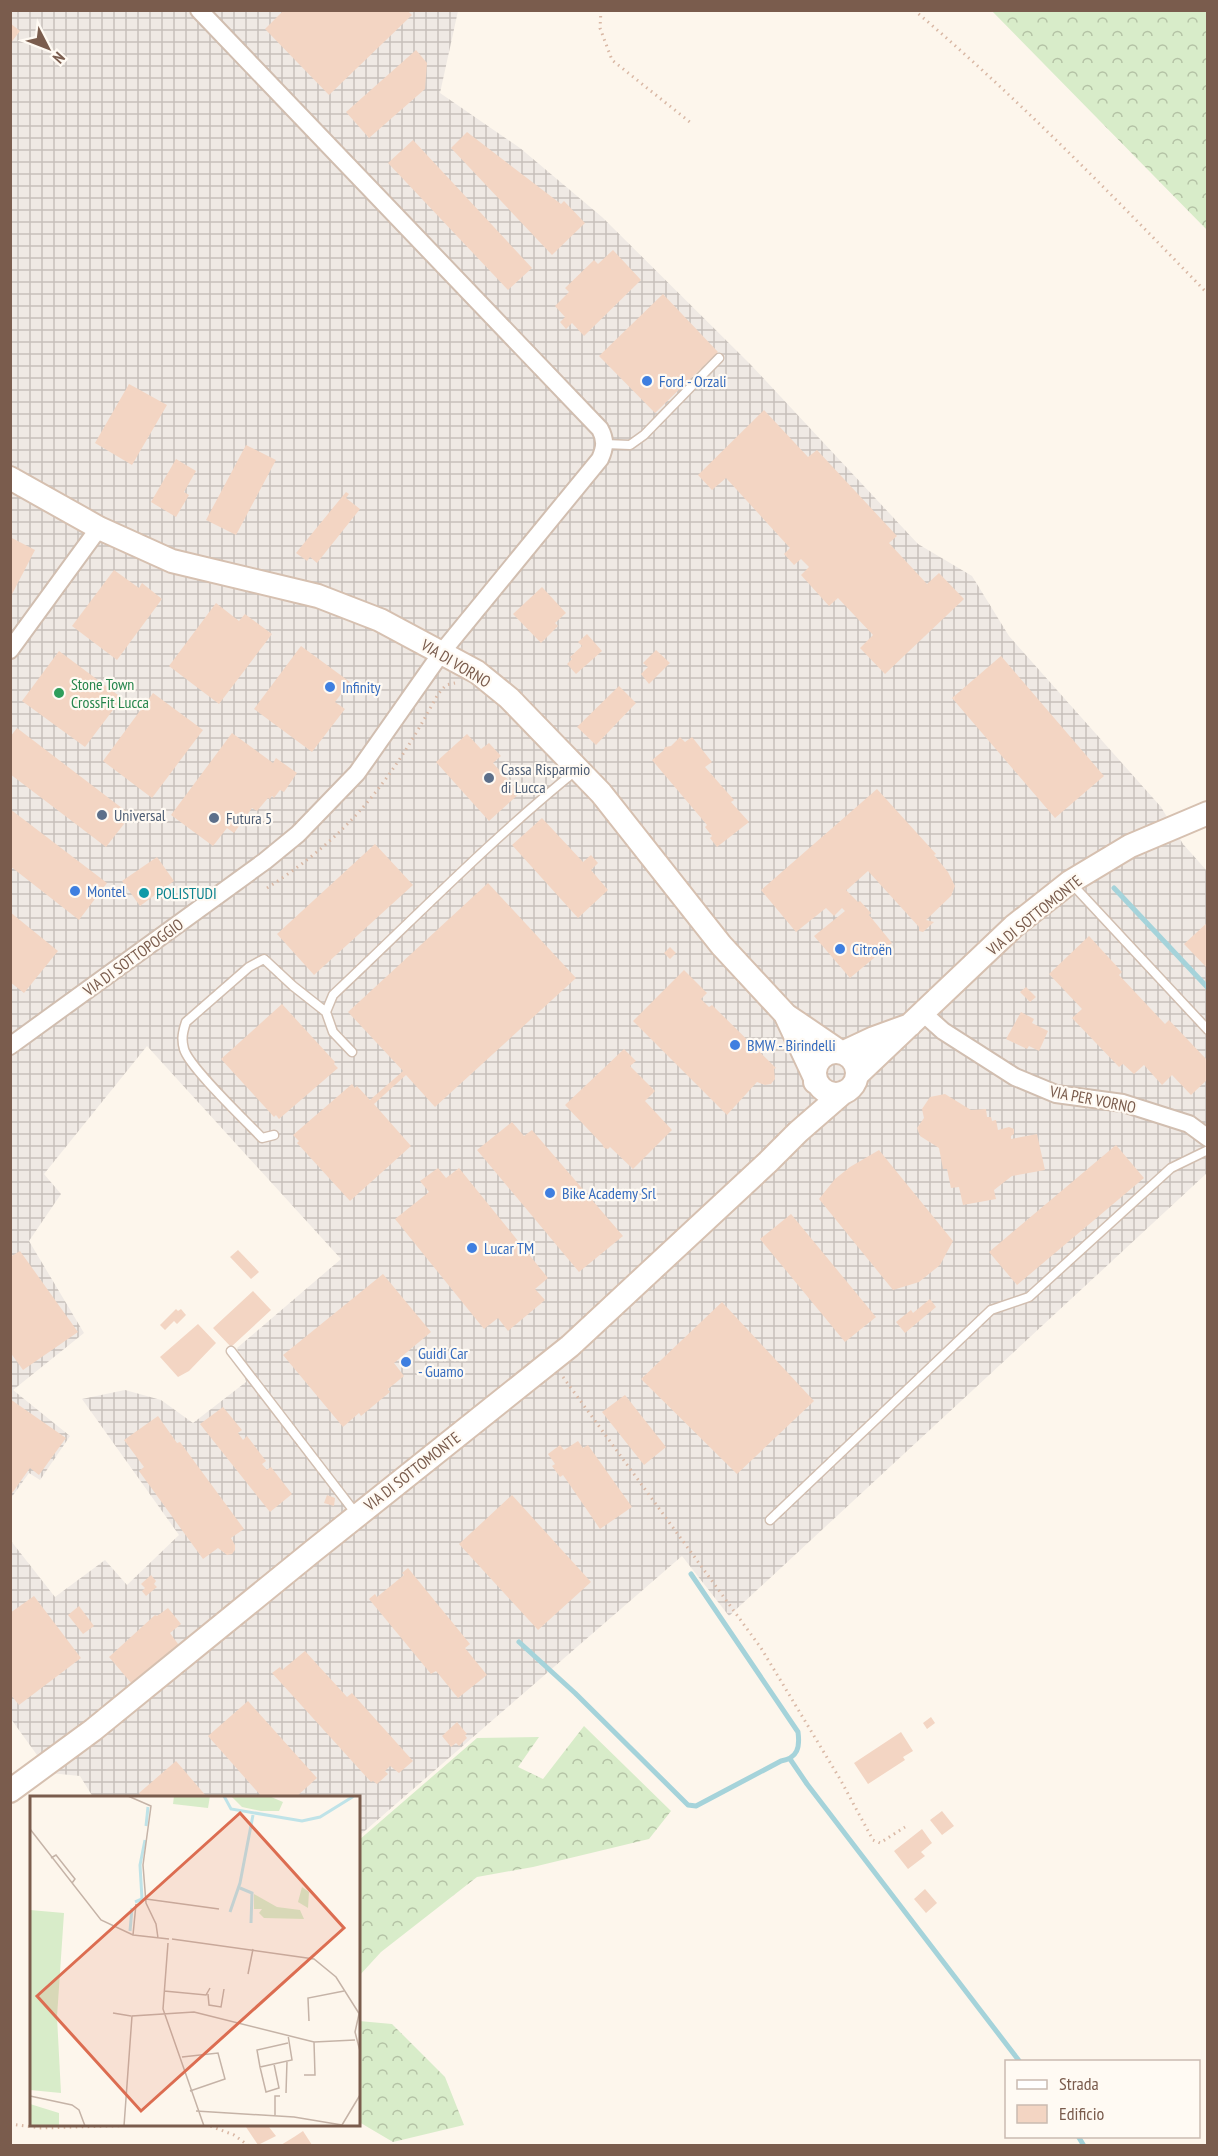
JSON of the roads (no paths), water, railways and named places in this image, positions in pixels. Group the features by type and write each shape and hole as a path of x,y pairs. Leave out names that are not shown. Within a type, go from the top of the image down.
{"main road":[{"name":"VIA DI VORNO","path":"10,478 99,528 172,561 318,596 380,620 477,672 509,698 601,793 721,945 786,1015 842,1053"},
{"name":"VIA DI SOTTOMONTE","path":"10,1791 93,1730 357,1515 570,1346 768,1162 1014,926 1070,882 1130,846 1208,813"},
{"name":"VIA DI VORNO","path":"786,1015 815,1078"},
{"name":"VIA DI SOTTOMONTE","path":"798,1132 810,1104 815,1071 821,1058 827,1054 842,1053 917,1019"},
{"path":"815,1078 823,1090 830,1093 850,1084 853,1061 842,1053"}],"street":[{"path":"199,10 600,429 605,444"},
{"name":"VIA DI SOTTOPOGGIO","path":"10,1046 265,861 298,834 357,773 442,652 600,459 605,444"},
{"path":"10,650 99,528"},
{"name":"VIA PER VORNO","path":"917,1019 943,1031 1015,1077 1056,1095 1123,1103 1189,1124 1208,1138"}],"lane":[{"path":"605,444 630,445 644,435 720,358"},
{"path":"326,1012 333,995 478,858 551,791 579,769"},
{"path":"1070,882 1208,1030"},
{"path":"274,1135 262,1138 184,1051 182,1033 186,1022 249,968 264,959 326,1012 333,1032 352,1052"},
{"path":"770,1520 991,1310 1029,1297 1171,1168 1208,1150"},
{"path":"231,1351 357,1515"}],"waterway":[{"path":"1114,888 1208,988"},
{"path":"519,1642 575,1693 688,1805 696,1806 781,1761 787,1760 797,1751 799,1737 798,1732 691,1574"},
{"path":"790,1759 1018,2060"},
{"path":"1079,2138 1084,2146"}],"place":[{"name":"Ford - Orzali","path":"647,381"},
{"name":"Infinity","path":"330,687"},
{"name":"Stone Town CrossFit Lucca","path":"59,693"},
{"name":"Cassa Risparmio di Lucca","path":"489,778"},
{"name":"Universal","path":"102,815"},
{"name":"Futura 5","path":"214,818"},
{"name":"Montel","path":"75,891"},
{"name":"POLISTUDI","path":"144,893"},
{"name":"Citroën","path":"840,949"},
{"name":"BMW - Birindelli","path":"735,1045"},
{"name":"Bike Academy Srl","path":"550,1193"},
{"name":"Lucar TM","path":"472,1248"},
{"name":"Guidi Car - Guamo","path":"406,1362"}]}
